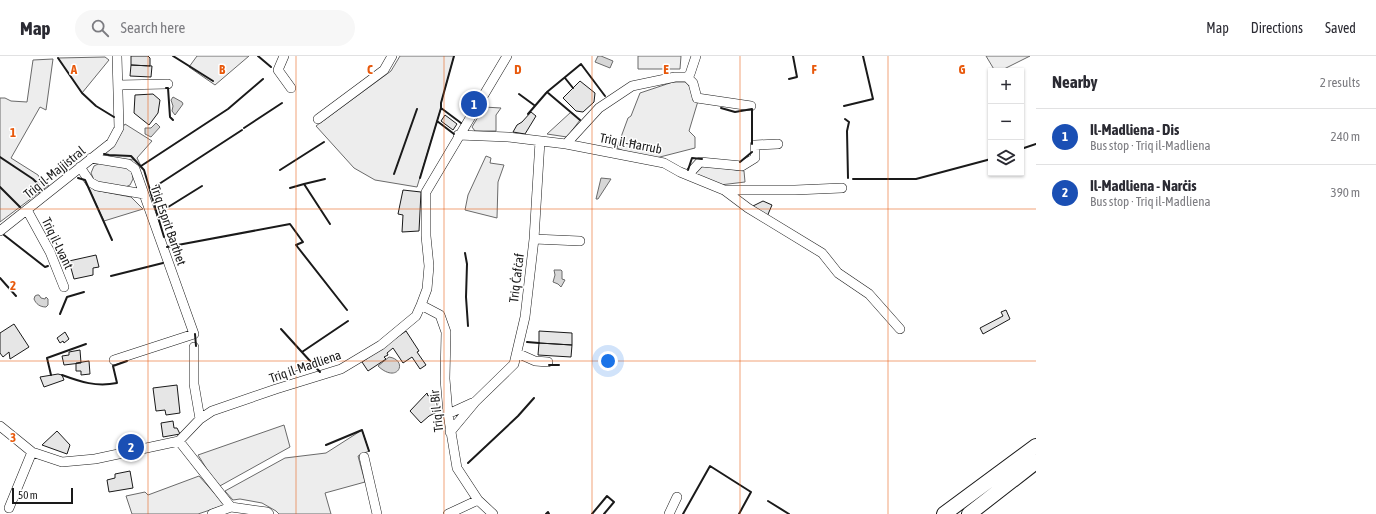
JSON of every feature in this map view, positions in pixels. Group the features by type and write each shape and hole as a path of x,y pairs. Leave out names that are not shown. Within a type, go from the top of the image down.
{"highway":[{"path":"944,514 1036,446"},
{"path":"969,514 1036,462"}],"street":[{"path":"117,56 118,85 168,84"},
{"path":"284,56 278,70 291,88"},
{"path":"318,120 384,70 392,56"},
{"name":"Triq il-Madliena","path":"179,441 200,419 212,412 276,389 342,370 381,345 416,316 427,289 429,266 426,236 426,192 458,135 507,56"},
{"path":"687,77 690,74 696,56"},
{"path":"566,144 599,108 632,86 675,77 687,77 693,83 697,98 751,106"},
{"name":"Triq il-Majjistral","path":"0,231 111,143 119,128 118,85"},
{"name":"Triq il-Ħarrub","path":"458,135 508,137 566,144 664,163 724,190 795,190 842,188"},
{"name":"Triq Ċafċaf","path":"450,432 475,402 514,364 525,317 534,239 540,141"},
{"path":"688,175 700,162 742,166 756,158 755,145 778,144"},
{"name":"Triq Esprit Barthet","path":"91,158 128,164 132,165 135,169 194,334 114,360"},
{"path":"80,167 90,182 97,186 144,194"},
{"path":"724,190 748,208 822,253 838,273 869,294 900,329"},
{"name":"Triq il-Lvant","path":"26,210 50,252 64,287"},
{"path":"534,239 580,241"},
{"name":"Triq il-Bir","path":"421,305 440,315 446,332 445,379 450,432 457,468 478,500 493,514"},
{"path":"194,347 194,384 200,419"},
{"path":"517,353 535,361 548,362"},
{"name":"Triq Ċafċaf","path":"448,414 475,402"},
{"path":"0,426 32,452 62,462 95,459 179,441 231,507"},
{"path":"9,508 32,452"},
{"path":"364,457 377,514"},
{"path":"669,514 677,497"},
{"path":"448,514 478,500"},
{"path":"212,514 231,507 267,512 269,514"}],"shaded area":[{"path":"197,56 249,56 215,85 189,67"},
{"path":"400,56 454,56 441,103 441,108 417,187 375,180 354,168 316,126 391,71"},
{"path":"598,56 613,61 610,68 595,62"},
{"path":"638,56 681,56 680,69 638,69"},
{"path":"986,56 1030,56 1006,68 993,68"},
{"path":"105,57 109,60 82,93 58,58"},
{"path":"53,59 46,110 40,107 11,158 38,175 44,184 49,185 0,222 0,98 5,98 11,101 27,102 33,60"},
{"path":"673,82 686,82 698,101 689,131 695,137 695,148 656,158 628,153 617,148 628,118 631,116 640,93"},
{"path":"173,97 183,104 175,115 172,111 173,106 171,100"},
{"path":"484,107 501,108 496,115 496,131 475,131 472,127"},
{"path":"571,112 580,120 567,137 547,134"},
{"path":"156,123 160,127 151,137 145,134 145,128 151,128"},
{"path":"125,124 152,141 137,158 141,166 135,160 104,158 104,154"},
{"path":"486,156 491,158 490,163 504,165 498,182 497,218 465,210 468,195"},
{"path":"100,163 125,166 132,170 133,179 130,185 123,188 94,180 91,173 94,166"},
{"path":"708,166 744,171 745,182 720,185 696,174 696,171 700,167"},
{"path":"601,178 611,179 598,199 596,199"},
{"path":"85,180 94,190 131,197 143,209 104,221"},
{"path":"554,270 562,271 562,279 565,280 561,287 553,282 555,275"},
{"path":"37,295 41,298 45,299 46,297 48,299 48,305 46,307 40,306 36,302 34,299"},
{"path":"389,357 399,362 400,366 396,372 391,373 385,371 378,366"},
{"path":"284,425 290,447 218,487 198,455"},
{"path":"362,430 369,451 358,456 365,482 325,493 331,514 279,514 262,503 240,499 233,500 225,491 285,458 326,453"},
{"path":"199,476 225,505 198,514 132,514 126,496 145,492 148,495"}],"building":[{"path":"131,56 148,56 150,58 150,66 131,65"},
{"path":"131,65 152,66 151,77 130,76"},
{"path":"580,81 595,93 594,102 583,112 576,111 563,98"},
{"path":"153,94 160,100 158,113 149,125 134,113 135,95"},
{"path":"531,112 536,116 525,134 513,132 517,125 522,122"},
{"path":"445,115 457,124 453,130 441,121"},
{"path":"403,190 421,192 419,231 402,232 403,215 398,214"},
{"path":"763,201 772,205 766,219 751,209 753,206"},
{"path":"96,255 99,267 93,268 93,275 74,279 69,261"},
{"path":"1006,310 1010,319 983,334 980,328 1003,316 1001,312"},
{"path":"14,324 29,347 10,359 9,352 3,357 0,353 0,333"},
{"path":"406,331 426,365 420,369 412,357 403,363 393,348 387,353 388,355 384,357 386,359 368,371 362,362"},
{"path":"539,331 572,333 572,345 539,343"},
{"path":"65,332 69,339 64,343 63,341 60,343 57,338"},
{"path":"539,343 572,345 571,357 538,355"},
{"path":"80,350 81,363 64,365 62,356 69,355 69,352"},
{"path":"89,361 90,374 81,375 81,371 76,371 76,363"},
{"path":"58,374 62,375 64,380 44,387 40,377"},
{"path":"177,385 180,413 166,415 165,410 156,411 153,388"},
{"path":"437,391 439,411 429,416 421,423 410,411 427,393 428,396"},
{"path":"173,421 174,428 177,428 180,434 163,437 161,423"},
{"path":"57,431 70,445 67,454 42,445"},
{"path":"130,471 133,488 109,492 107,480 115,478 115,474"}],"wall":[{"path":"173,56 213,81"},
{"path":"258,56 271,67"},
{"path":"420,178 441,108 441,103 454,56"},
{"path":"789,79 797,77 793,56"},
{"path":"844,106 873,99 863,56"},
{"path":"58,58 82,93 96,106 114,117"},
{"path":"580,120 547,92 581,64 605,96"},
{"path":"565,78 573,88"},
{"path":"141,166 228,109 263,79"},
{"path":"166,88 168,88 170,117 173,120"},
{"path":"528,114 547,92"},
{"path":"519,94 534,105"},
{"path":"244,128 282,103"},
{"path":"441,108 461,123"},
{"path":"721,108 735,112 752,109 752,144"},
{"path":"394,174 417,109"},
{"path":"845,119 849,122 847,131 848,178"},
{"path":"437,121 454,134"},
{"path":"156,186 242,130"},
{"path":"280,170 324,142"},
{"path":"1024,148 1036,144"},
{"path":"740,162 752,152"},
{"path":"104,154 131,156 144,170 164,237"},
{"path":"0,157 33,179 39,185 39,192"},
{"path":"688,170 692,158 702,159"},
{"path":"853,179 916,179 988,160"},
{"path":"78,178 85,180 112,240"},
{"path":"304,184 325,179"},
{"path":"290,188 304,184 330,224"},
{"path":"165,209 202,186"},
{"path":"0,187 20,207"},
{"path":"167,247 290,224 303,242 296,245 347,310"},
{"path":"4,235 45,267 48,266"},
{"path":"465,253 467,264 466,297 468,326"},
{"path":"111,276 163,263"},
{"path":"0,278 16,296"},
{"path":"60,314 67,297 84,292"},
{"path":"302,352 348,321"},
{"path":"281,329 320,372"},
{"path":"195,334 196,346"},
{"path":"527,342 539,343"},
{"path":"51,375 47,358 86,344"},
{"path":"62,375 95,384 117,383 113,366 127,361"},
{"path":"549,365 559,365"},
{"path":"468,463 518,416 534,398"},
{"path":"326,445 362,430 369,451"},
{"path":"683,514 710,466 751,492 739,514"},
{"path":"592,514 607,496 614,502 604,514"},
{"path":"768,501 789,514"},
{"path":"546,514 548,512 549,514"}],"place":[{"name":"Il-Madliena - Dis","path":"474,104"},
{"name":"Il-Madliena - Narċis","path":"131,447"}]}
